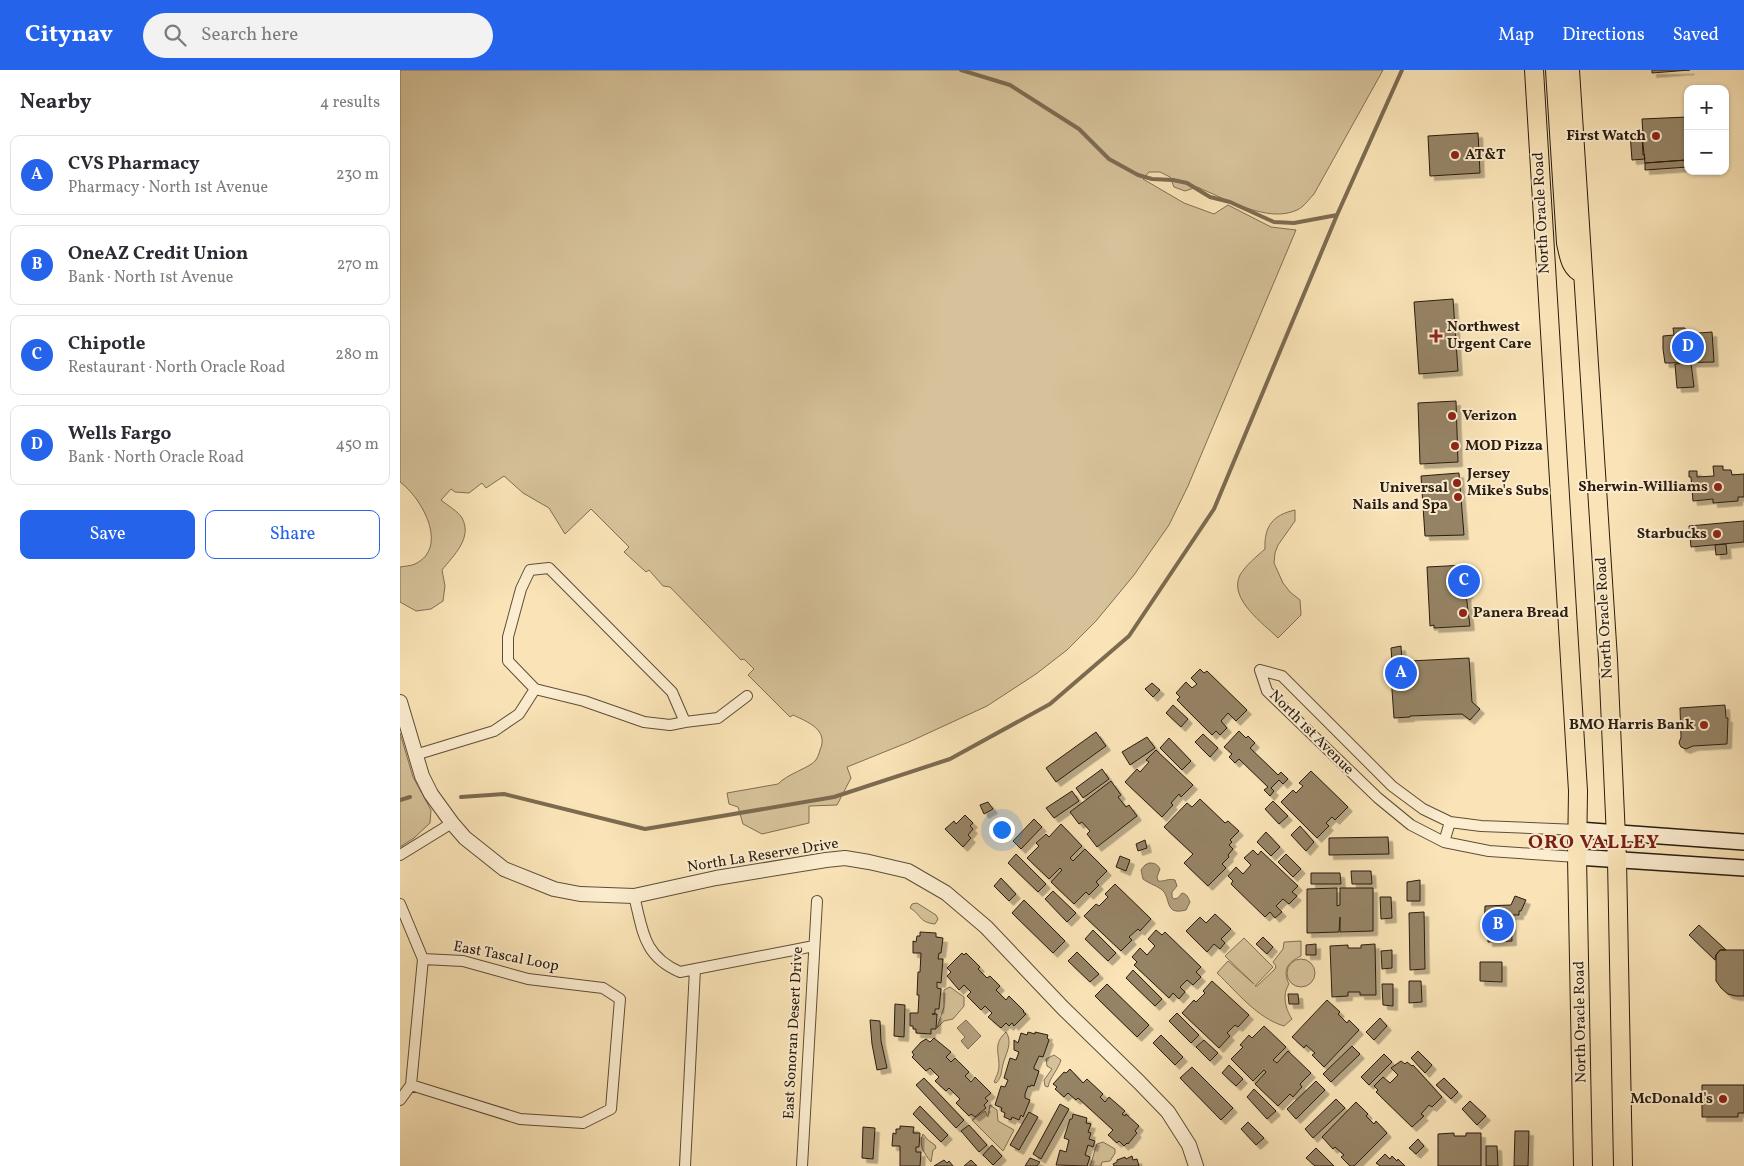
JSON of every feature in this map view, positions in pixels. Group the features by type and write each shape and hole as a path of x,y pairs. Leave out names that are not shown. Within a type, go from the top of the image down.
{"highway":[{"name":"North Oracle Road","path":"1534,70 1578,791 1577,857 1583,1166"},
{"path":"1555,70 1566,244 1570,262 1576,271 1583,274"},
{"name":"North Oracle Road","path":"1570,70 1608,659 1617,860 1622,1166"}],"main road":[{"name":"North 1st Avenue","path":"1578,830 1744,842"},
{"name":"North 1st Avenue","path":"1577,857 1744,868"}],"street":[{"path":"685,722 672,692 549,568 530,570 521,589 508,637 508,661 535,689 584,701 644,722 670,725 718,718 747,696"},
{"name":"North 1st Avenue","path":"1577,857 1489,851 1444,842 1412,825 1378,798 1266,691 1260,670 1282,676 1392,786 1423,809 1450,822 1481,826 1578,830"},
{"path":"415,755 494,731 519,714 535,689"},
{"name":"North La Reserve Drive","path":"400,702 422,776 431,794 452,823 465,838 504,869 554,890 580,894 634,896 716,878 845,858 908,871 946,893 986,927 1063,1008 1168,1112 1189,1145 1196,1166"},
{"path":"1444,842 1450,822"},
{"path":"400,855 452,823"},
{"path":"634,896 644,938 650,949 669,967 680,972 814,946"},
{"name":"East Sonoran Desert Drive","path":"802,1166 817,901"},
{"path":"400,904 423,959 411,1085 400,1100"},
{"name":"East Tascal Loop","path":"411,1085 520,1119 583,1123 611,1109 620,999 603,988 528,979 463,961 423,959"},
{"path":"685,1166 695,969"}],"shaded area":[{"path":"400,70 1383,70 1314,194 1297,210 1273,214 1260,212 1233,203 1197,187 1185,191 1174,187 1170,177 1160,172 1149,172 1143,179 1184,203 1214,214 1228,205 1271,227 1296,230 1188,486 1169,525 1134,575 1096,621 1067,650 1036,674 987,706 909,742 847,767 851,778 837,805 809,806 809,823 762,834 743,824 738,807 729,804 727,793 778,784 812,764 817,758 822,737 811,724 793,715 790,717 748,675 754,669 744,659 741,660 670,587 663,586 649,570 646,572 624,552 629,547 591,509 565,534 549,508 523,493 504,476 486,488 482,483 469,493 455,492 451,489 441,500 462,518 465,525 465,533 456,553 442,570 445,586 443,601 431,609 416,611 400,602 400,567 415,564 425,556 430,546 431,535 423,510 408,489 400,482"},
{"path":"1295,510 1295,521 1278,545 1274,563 1283,583 1300,600 1301,615 1278,638 1243,602 1238,584 1242,571 1265,549 1266,534 1271,523 1281,515"},
{"path":"400,733 413,777 431,810 430,823 414,838 400,847"},
{"path":"1149,863 1156,864 1160,869 1157,877 1158,881 1175,880 1177,886 1172,892 1172,897 1174,899 1178,898 1182,893 1186,895 1190,902 1186,910 1179,911 1171,908 1164,892 1143,879 1141,870"},
{"path":"917,903 936,915 938,919 935,924 926,922 910,908 912,904"},
{"path":"1244,938 1273,967 1255,986 1275,969 1276,966 1273,962 1283,949 1284,942 1301,941 1301,956 1290,964 1286,971 1289,984 1285,1001 1292,1019 1284,1026 1256,1011 1217,973 1228,961 1254,984 1225,956"},
{"path":"1301,959 1311,963 1315,973 1311,983 1301,987 1291,983 1287,973 1291,963"},
{"path":"950,987 964,997 964,1006 953,1019 944,1021 937,1028 944,1007 944,990"},
{"path":"966,1020 981,1036 968,1049 961,1041 965,1037 957,1028"},
{"path":"1006,1032 1009,1040 1008,1048 1000,1076 996,1083 994,1082 999,1066 998,1044"},
{"path":"1054,1055 1061,1060 1048,1087 1045,1086 1044,1080 1052,1069 1047,1066 1046,1059"},
{"path":"990,1105 997,1110 998,1121 1014,1130 1003,1151 972,1120 985,1111 988,1117"},
{"path":"923,1134 936,1148 933,1150 931,1162 921,1145"},
{"path":"1103,1142 1115,1149 1115,1153 1110,1161 1102,1162 1101,1166 1090,1166 1097,1144"}],"building":[{"path":"1652,70 1690,70 1652,73"},
{"path":"1684,117 1684,160 1645,163 1642,119"},
{"path":"1643,132 1643,155 1645,159 1632,160 1630,133"},
{"path":"1478,133 1480,173 1430,176 1428,136"},
{"path":"1684,160 1684,167 1645,170 1645,163"},
{"name":"Northwest Urgent Care","path":"1453,299 1458,371 1419,374 1414,302"},
{"path":"1673,328 1685,328 1686,334 1712,332 1714,362 1665,363 1663,336 1674,335"},
{"path":"1691,363 1694,387 1677,388 1675,364"},
{"path":"1456,401 1458,462 1420,464 1418,403"},
{"name":"Sherwin-Williams","path":"1713,466 1723,466 1723,470 1731,470 1732,475 1744,474 1744,497 1738,497 1738,501 1713,503 1713,499 1693,501 1689,471 1697,471 1697,477 1714,476"},
{"path":"1459,473 1464,535 1425,536 1421,476"},
{"name":"Starbucks","path":"1744,521 1744,542 1691,547 1689,526"},
{"path":"1726,544 1727,554 1716,555 1715,545"},
{"path":"1466,565 1468,594 1466,594 1470,626 1434,628 1434,625 1430,626 1427,567"},
{"path":"1401,646 1402,662 1392,662 1391,648"},
{"path":"1469,658 1472,702 1480,709 1470,720 1462,714 1394,718 1390,662"},
{"path":"1200,669 1204,673 1207,671 1247,710 1236,721 1228,713 1221,721 1227,728 1220,735 1216,731 1212,735 1177,700 1180,697 1176,693 1186,682 1192,688 1197,684 1191,678"},
{"path":"1152,683 1160,690 1153,697 1145,689"},
{"path":"1173,705 1188,719 1181,727 1166,713"},
{"name":"BMO Harris Bank","path":"1725,705 1726,718 1728,718 1727,744 1693,746 1686,749 1681,747 1679,743 1681,737 1680,708"},
{"path":"1239,731 1255,743 1250,748 1278,775 1281,772 1288,779 1283,784 1279,780 1271,788 1274,791 1270,796 1264,790 1268,787 1239,759 1235,763 1229,757 1232,754 1224,747"},
{"path":"1096,732 1106,746 1056,782 1046,768"},
{"path":"1203,734 1218,748 1210,757 1195,742"},
{"path":"1147,737 1155,748 1130,765 1122,752"},
{"path":"1169,738 1191,761 1182,770 1160,748"},
{"path":"1156,750 1193,785 1181,797 1179,794 1171,803 1173,805 1162,817 1125,782 1137,769 1140,772 1149,762 1146,760"},
{"path":"1102,769 1109,779 1083,798 1076,788"},
{"path":"1311,771 1348,807 1335,820 1332,817 1326,823 1329,826 1317,838 1281,802 1293,790 1296,793 1303,786 1299,783"},
{"path":"1111,781 1121,795 1118,797 1126,807 1129,805 1137,816 1097,847 1087,834 1090,831 1082,822 1079,824 1070,812"},
{"path":"1072,791 1079,801 1054,818 1046,808"},
{"path":"1200,799 1225,823 1228,821 1239,831 1230,840 1232,842 1229,845 1233,849 1228,855 1229,857 1222,864 1226,868 1208,886 1184,863 1193,854 1164,827 1187,803 1192,807"},
{"path":"1273,801 1288,816 1279,824 1265,809"},
{"path":"988,802 993,809 984,814 980,805"},
{"path":"965,815 973,823 970,826 973,829 968,835 971,838 963,847 945,829 954,821 956,824"},
{"path":"1034,819 1042,827 1021,849 1013,841"},
{"path":"1061,824 1082,846 1070,858 1073,861 1085,849 1107,871 1096,882 1099,885 1089,895 1086,892 1074,904 1051,882 1062,870 1060,868 1049,879 1027,858 1039,846 1036,843 1046,834 1049,837"},
{"path":"1300,826 1314,842 1306,851 1291,835"},
{"path":"1266,832 1280,847 1271,856 1257,842"},
{"path":"1388,837 1389,854 1329,855 1329,838"},
{"path":"1145,840 1147,848 1138,851 1136,844"},
{"path":"1253,850 1258,855 1261,851 1298,886 1292,892 1297,896 1289,904 1283,899 1276,906 1282,912 1275,918 1270,912 1265,917 1231,884 1233,881 1228,876 1236,867 1243,874 1251,865 1244,858"},
{"path":"1016,854 1046,884 1038,892 1008,863"},
{"path":"1286,854 1301,869 1293,877 1278,862"},
{"path":"1120,856 1130,860 1126,871 1116,867"},
{"path":"1351,871 1371,871 1372,884 1352,884"},
{"path":"1311,873 1340,873 1341,884 1311,884"},
{"path":"1001,878 1016,894 1009,901 994,886"},
{"path":"1420,880 1420,901 1407,901 1407,882"},
{"path":"1115,884 1151,919 1140,931 1138,929 1129,937 1132,940 1121,951 1084,916 1096,904 1099,906 1108,897 1105,894"},
{"path":"1337,888 1337,906 1340,905 1340,888 1373,888 1373,931 1340,932 1340,917 1339,932 1307,933 1307,889"},
{"path":"1053,891 1076,913 1067,922 1045,899"},
{"path":"1515,896 1526,900 1521,911 1519,911 1519,915 1511,915 1512,941 1488,942 1488,935 1484,935 1485,906 1511,905"},
{"path":"1380,897 1391,897 1392,918 1381,919"},
{"path":"1024,900 1065,941 1053,953 1012,913"},
{"path":"1424,912 1425,969 1410,970 1409,913"},
{"path":"1215,914 1231,929 1221,939 1225,943 1220,949 1214,944 1207,952 1186,931 1200,917 1206,923"},
{"path":"1699,925 1726,950 1720,950 1715,960 1689,935"},
{"path":"1093,930 1116,953 1108,961 1085,939"},
{"path":"1156,930 1162,935 1165,932 1201,967 1196,972 1201,977 1193,985 1187,980 1180,987 1185,992 1179,999 1173,993 1169,998 1134,965 1137,962 1132,957 1140,948 1147,955 1155,946 1148,939"},
{"path":"920,932 936,933 936,937 943,938 941,953 939,953 938,959 943,959 941,983 937,982 937,988 941,989 939,1009 935,1009 935,1014 937,1014 936,1029 931,1029 931,1034 916,1033 916,1029 910,1026 910,1013 918,1013 918,972 920,972 921,953 913,953 913,941 916,942"},
{"path":"1263,937 1273,947 1267,954 1256,944"},
{"path":"1316,944 1316,955 1306,955 1306,945"},
{"path":"1375,944 1376,995 1360,995 1360,992 1348,992 1348,996 1332,997 1330,946 1348,945 1348,948 1361,948 1361,945"},
{"path":"1392,950 1392,968 1382,969 1381,951"},
{"path":"1720,950 1744,950 1744,996 1728,994 1716,981 1716,955"},
{"path":"1077,952 1099,974 1090,982 1068,961"},
{"path":"962,953 964,955 966,953 980,967 978,969 987,978 990,976 1000,986 996,990 1006,1000 1009,996 1024,1011 1026,1014 1014,1026 1012,1023 1009,1026 1006,1023 1001,1028 988,1017 992,1013 985,1006 981,1010 967,996 971,992 964,985 959,990 947,976 951,972 947,968"},
{"path":"1480,962 1502,962 1502,982 1480,981"},
{"path":"1133,970 1162,999 1155,1006 1126,978"},
{"path":"1212,981 1249,1015 1238,1027 1235,1025 1227,1033 1230,1036 1219,1048 1182,1013 1194,1000 1196,1002 1205,993 1203,991"},
{"path":"1409,981 1421,981 1422,1002 1409,1003"},
{"path":"1107,984 1149,1025 1137,1037 1095,996"},
{"path":"1382,984 1393,984 1393,1006 1383,1005"},
{"path":"1288,994 1298,994 1299,1004 1289,1004"},
{"path":"1327,1000 1340,1012 1338,1014 1347,1023 1349,1020 1359,1030 1324,1067 1312,1055 1315,1053 1306,1045 1304,1048 1292,1037"},
{"path":"895,1004 905,1005 904,1037 894,1036"},
{"path":"1177,1013 1199,1035 1191,1043 1169,1021"},
{"path":"1380,1018 1387,1026 1374,1040 1366,1032"},
{"path":"870,1020 880,1021 881,1041 887,1068 877,1070"},
{"path":"1264,1026 1286,1047 1273,1060 1277,1063 1288,1051 1311,1073 1300,1084 1302,1087 1293,1097 1290,1094 1278,1106 1255,1084 1266,1072 1264,1070 1253,1081 1231,1059 1243,1047 1240,1045 1249,1035 1252,1038"},
{"path":"1028,1032 1048,1035 1047,1038 1049,1040 1043,1057 1039,1056 1034,1067 1034,1069 1039,1071 1034,1086 1028,1086 1025,1094 1025,1098 1030,1100 1023,1117 1021,1115 1019,1120 1012,1117 1011,1120 1004,1117 1005,1113 1001,1111 1002,1108 995,1105 1001,1086 1005,1087 1008,1080 1004,1078 1010,1058 1016,1060 1019,1052 1014,1050 1014,1040 1018,1043 1021,1033 1027,1035"},
{"path":"1161,1035 1183,1057 1175,1065 1153,1043"},
{"path":"934,1038 951,1052 946,1057 951,1062 955,1058 969,1072 965,1076 971,1082 975,1077 991,1093 985,1098 988,1101 984,1105 986,1108 975,1117 971,1114 969,1116 956,1103 960,1099 949,1088 946,1091 935,1081 939,1077 930,1068 926,1071 912,1057 914,1055 912,1052 921,1042 926,1039 930,1042"},
{"path":"1204,1040 1218,1053 1210,1061 1196,1047"},
{"path":"1352,1046 1360,1054 1331,1082 1323,1074"},
{"path":"1418,1051 1432,1065 1425,1073 1411,1058"},
{"path":"1384,1054 1392,1062 1369,1085 1361,1077"},
{"path":"1401,1061 1405,1064 1407,1062 1413,1065 1442,1097 1432,1107 1429,1105 1421,1114 1424,1116 1412,1127 1376,1092 1378,1090 1374,1086 1383,1077 1390,1083 1398,1075 1391,1068"},
{"path":"1229,1065 1243,1079 1236,1086 1222,1073"},
{"path":"1192,1067 1233,1108 1221,1120 1180,1078"},
{"path":"1070,1069 1083,1083 1087,1079 1103,1094 1100,1097 1105,1102 1109,1097 1125,1111 1122,1114 1125,1116 1126,1114 1139,1126 1135,1131 1137,1133 1128,1144 1124,1146 1119,1141 1117,1143 1108,1135 1113,1130 1078,1098 1076,1100 1068,1093 1064,1097 1055,1089 1057,1087 1053,1084 1064,1072 1066,1073"},
{"path":"924,1078 964,1120 956,1128 916,1085"},
{"path":"1444,1078 1458,1092 1451,1099 1436,1085"},
{"path":"1316,1081 1325,1090 1296,1119 1287,1109"},
{"name":"McDonald's","path":"1702,1085 1744,1085 1744,1113 1738,1113 1738,1117 1702,1117"},
{"path":"1254,1089 1276,1111 1267,1119 1247,1097"},
{"path":"1336,1099 1345,1108 1313,1138 1305,1129"},
{"path":"1470,1101 1486,1116 1477,1125 1462,1109"},
{"path":"1356,1102 1368,1114 1366,1116 1374,1124 1376,1121 1387,1133 1354,1166 1350,1166 1341,1157 1344,1155 1335,1147 1333,1149 1322,1137"},
{"path":"1060,1104 1069,1109 1041,1159 1033,1154"},
{"path":"920,1106 948,1135 941,1142 913,1114"},
{"path":"1029,1112 1038,1117 1019,1150 1010,1145"},
{"path":"1073,1114 1087,1118 1086,1123 1091,1124 1088,1132 1091,1133 1089,1139 1095,1141 1093,1147 1088,1145 1085,1155 1090,1157 1087,1166 1056,1165 1060,1150 1066,1152 1069,1140 1064,1138"},
{"path":"1248,1122 1264,1138 1256,1145 1241,1129"},
{"path":"969,1125 987,1145 979,1152 961,1131"},
{"path":"900,1126 914,1127 913,1133 920,1133 919,1147 916,1147 916,1152 921,1152 920,1166 900,1166 900,1146 892,1146 893,1133 896,1134 896,1129 900,1129"},
{"path":"863,1127 875,1128 873,1159 862,1158"},
{"path":"1515,1131 1529,1131 1528,1166 1514,1166"},
{"path":"1454,1133 1454,1136 1466,1136 1466,1133 1481,1133 1481,1166 1438,1166 1438,1134"},
{"path":"1418,1139 1424,1146 1416,1154 1409,1148"},
{"path":"992,1145 1002,1156 993,1165 983,1155"},
{"path":"1486,1146 1497,1146 1498,1166 1486,1166"},
{"path":"1316,1148 1334,1166 1315,1166 1306,1158"},
{"path":"1385,1154 1390,1159 1392,1156 1397,1161 1398,1159 1405,1166 1380,1166 1376,1163"},
{"path":"1132,1156 1133,1160 1137,1159 1139,1166 1114,1166 1113,1164 1117,1160"},
{"path":"1030,1158 1040,1162 1037,1166 1025,1166"},
{"path":"944,1160 947,1163 949,1161 953,1166 934,1166"},
{"path":"971,1160 977,1166 964,1166"}],"waterway":[{"path":"961,70 1010,85 1079,129 1109,159 1138,175 1152,179 1187,183 1210,197 1230,202 1274,222 1294,223 1337,215"},
{"path":"461,797 504,794 645,829 834,797 950,759 1050,704 1129,636 1214,509 1337,215 1402,70"},
{"path":"400,800 410,797"}],"place":[{"name":"First Watch","path":"1656,136"},
{"name":"AT&T","path":"1455,155"},
{"name":"Northwest Urgent Care","path":"1436,336"},
{"name":"Wells Fargo","path":"1688,347"},
{"name":"Verizon","path":"1452,416"},
{"name":"MOD Pizza","path":"1455,446"},
{"name":"Jersey Mike's Subs","path":"1457,483"},
{"name":"Sherwin-Williams","path":"1718,487"},
{"name":"Universal Nails and Spa","path":"1458,497"},
{"name":"Starbucks","path":"1717,534"},
{"name":"Chipotle","path":"1464,581"},
{"name":"Panera Bread","path":"1463,613"},
{"name":"CVS Pharmacy","path":"1401,673"},
{"name":"BMO Harris Bank","path":"1704,725"},
{"name":"OneAZ Credit Union","path":"1498,925"},
{"name":"McDonald's","path":"1723,1099"}],"district":[{"name":"ORO VALLEY","path":"1594,843"}]}
